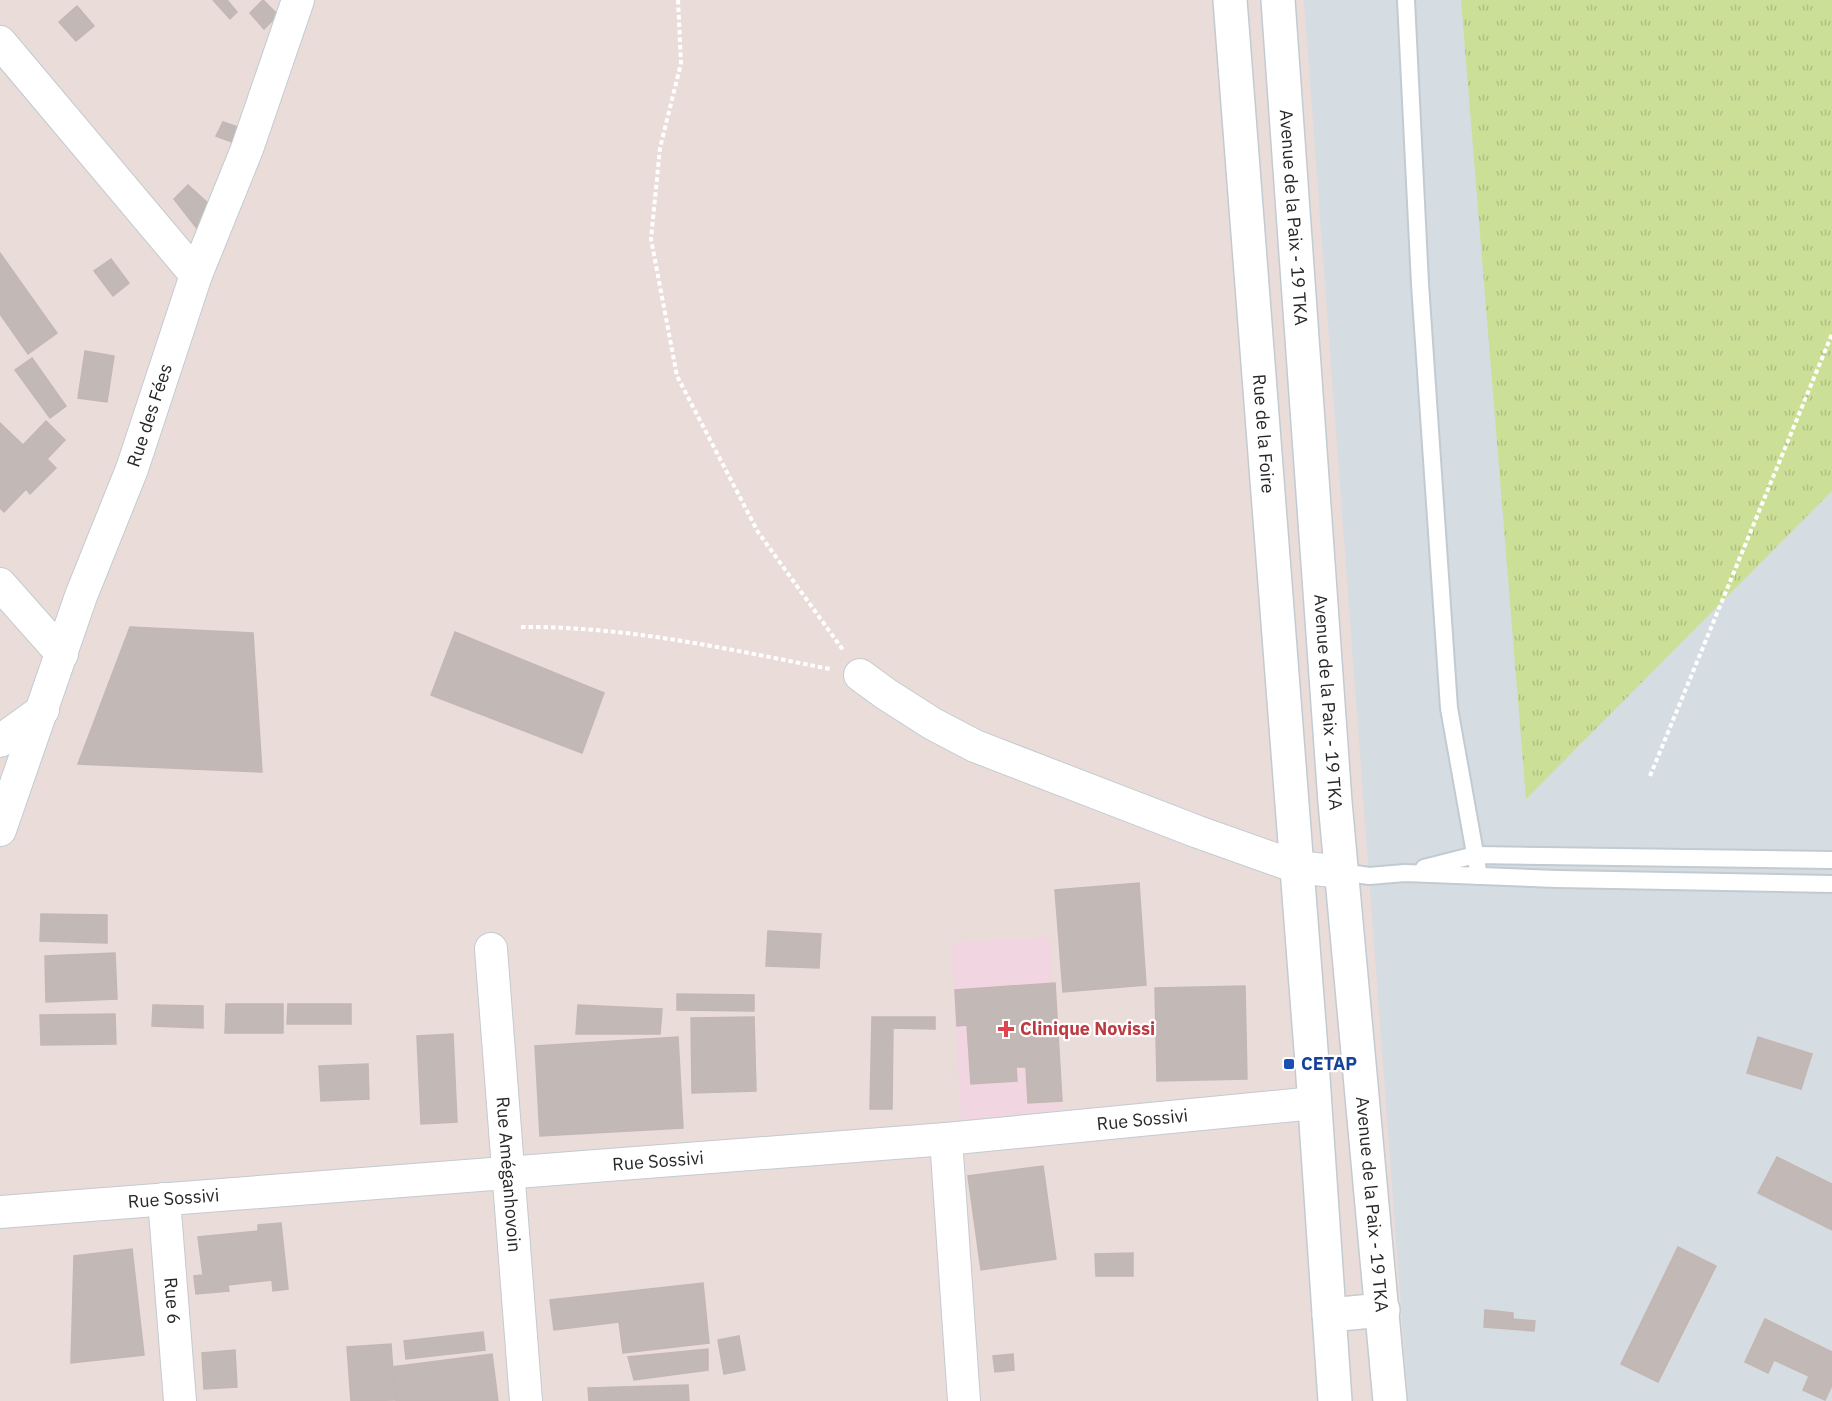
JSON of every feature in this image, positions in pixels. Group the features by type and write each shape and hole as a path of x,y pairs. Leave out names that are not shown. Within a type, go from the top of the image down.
{"main road":[{"name":"Rue de la Foire","path":"1230,0 1298,867"},
{"name":"Avenue de la Paix - 19 TKA","path":"1278,0 1309,451 1342,872 1390,1401"},
{"path":"1298,867 1335,1401"},
{"path":"1329,1315 1383,1310"}],"street":[{"name":"Rue des Fées","path":"0,830 81,596 132,469 196,275 247,148 298,0"},
{"path":"0,42 196,275"},
{"path":"0,584 62,654"},
{"path":"860,675 933,724 975,746 1198,832 1298,867 1342,872"},
{"path":"0,741 42,710"},
{"name":"Rue Améganhovoin","path":"491,949 526,1401"},
{"name":"Rue Sossivi","path":"0,1212 946,1138 1315,1103"},
{"path":"946,1138 964,1401"},
{"name":"Rue 6","path":"164,1199 180,1401"}],"lane":[{"path":"1406,0 1420,284 1449,708 1479,876"},
{"path":"1405,873 1475,855 1832,860"},
{"path":"1342,872 1369,876 1405,873 1832,884"}],"path":[{"path":"678,0 681,63 660,148 651,239 676,376 758,532 860,675"},
{"path":"1650,776 1832,334"},
{"path":"521,627 556,627 666,638 860,675"}],"shaded area":[{"path":"1304,0 1832,0 1832,1401 1408,1401"},
{"name":"Clinique Novissi","path":"1050,937 1060,1114 961,1120 951,943"}],"green space":[{"path":"1461,0 1832,0 1832,491 1526,799"}],"building":[{"path":"213,0 227,0 237,12 230,19"},
{"path":"263,0 278,15 264,29 250,13"},
{"path":"77,6 94,26 76,41 59,22"},
{"path":"223,122 238,127 232,142 216,136"},
{"path":"188,185 211,206 199,231 174,199"},
{"path":"0,253 57,333 28,354 0,314"},
{"path":"111,259 129,283 113,296 94,271"},
{"path":"85,351 114,356 107,402 78,398"},
{"path":"32,358 66,406 50,418 15,370"},
{"path":"46,421 65,440 47,459 56,468 30,494 26,489 4,512 0,508 0,423 23,445"},
{"path":"130,627 253,633 262,772 78,764"},
{"path":"455,632 604,693 582,753 431,695"},
{"path":"1139,883 1146,985 1063,992 1055,890"},
{"path":"41,914 107,915 107,943 40,941"},
{"path":"768,931 821,934 819,968 766,966"},
{"path":"115,953 117,999 46,1002 45,956"},
{"path":"1055,983 1062,1101 1028,1103 1026,1067 1016,1067 1017,1081 971,1084 967,1025 957,1026 955,990"},
{"path":"1245,986 1247,1079 1157,1081 1155,988"},
{"path":"677,994 754,995 754,1011 677,1010"},
{"path":"226,1004 283,1004 283,1033 225,1033"},
{"path":"288,1004 351,1004 351,1024 287,1024"},
{"path":"153,1005 203,1006 203,1028 152,1026"},
{"path":"578,1005 662,1009 660,1034 576,1034"},
{"path":"115,1014 116,1044 41,1045 40,1015"},
{"path":"754,1017 756,1091 692,1093 691,1018"},
{"path":"872,1017 935,1017 935,1029 893,1028 892,1109 870,1109"},
{"path":"453,1034 457,1122 421,1124 417,1036"},
{"path":"678,1037 683,1128 540,1136 535,1046"},
{"path":"1758,1037 1812,1054 1801,1089 1747,1073"},
{"path":"368,1064 369,1099 321,1101 319,1066"},
{"path":"1777,1157 1832,1184 1832,1230 1758,1193"},
{"path":"1043,1166 1056,1259 981,1270 968,1176"},
{"path":"281,1223 288,1289 273,1291 272,1280 228,1285 229,1291 196,1294 194,1276 203,1275 198,1237 258,1231 258,1225"},
{"path":"1678,1247 1716,1266 1658,1382 1621,1364"},
{"path":"132,1249 144,1355 71,1363 74,1256"},
{"path":"1133,1253 1133,1276 1096,1276 1095,1254"},
{"path":"703,1283 709,1343 623,1353 619,1322 554,1330 550,1300"},
{"path":"1485,1310 1513,1313 1513,1319 1535,1321 1534,1331 1484,1327"},
{"path":"1765,1319 1832,1352 1832,1385 1825,1400 1803,1390 1809,1376 1774,1360 1768,1373 1745,1362"},
{"path":"483,1332 485,1350 406,1359 404,1341"},
{"path":"739,1336 745,1370 724,1374 718,1340"},
{"path":"391,1344 395,1400 351,1401 347,1347"},
{"path":"708,1349 708,1370 634,1380 628,1357"},
{"path":"235,1350 237,1387 204,1389 202,1353"},
{"path":"492,1354 498,1401 396,1401 392,1367"},
{"path":"1013,1354 1014,1370 995,1372 993,1356"},
{"path":"688,1385 689,1401 589,1401 588,1388"}],"place":[{"name":"Clinique Novissi","path":"1006,1029"},
{"name":"CETAP","path":"1289,1064"}]}
